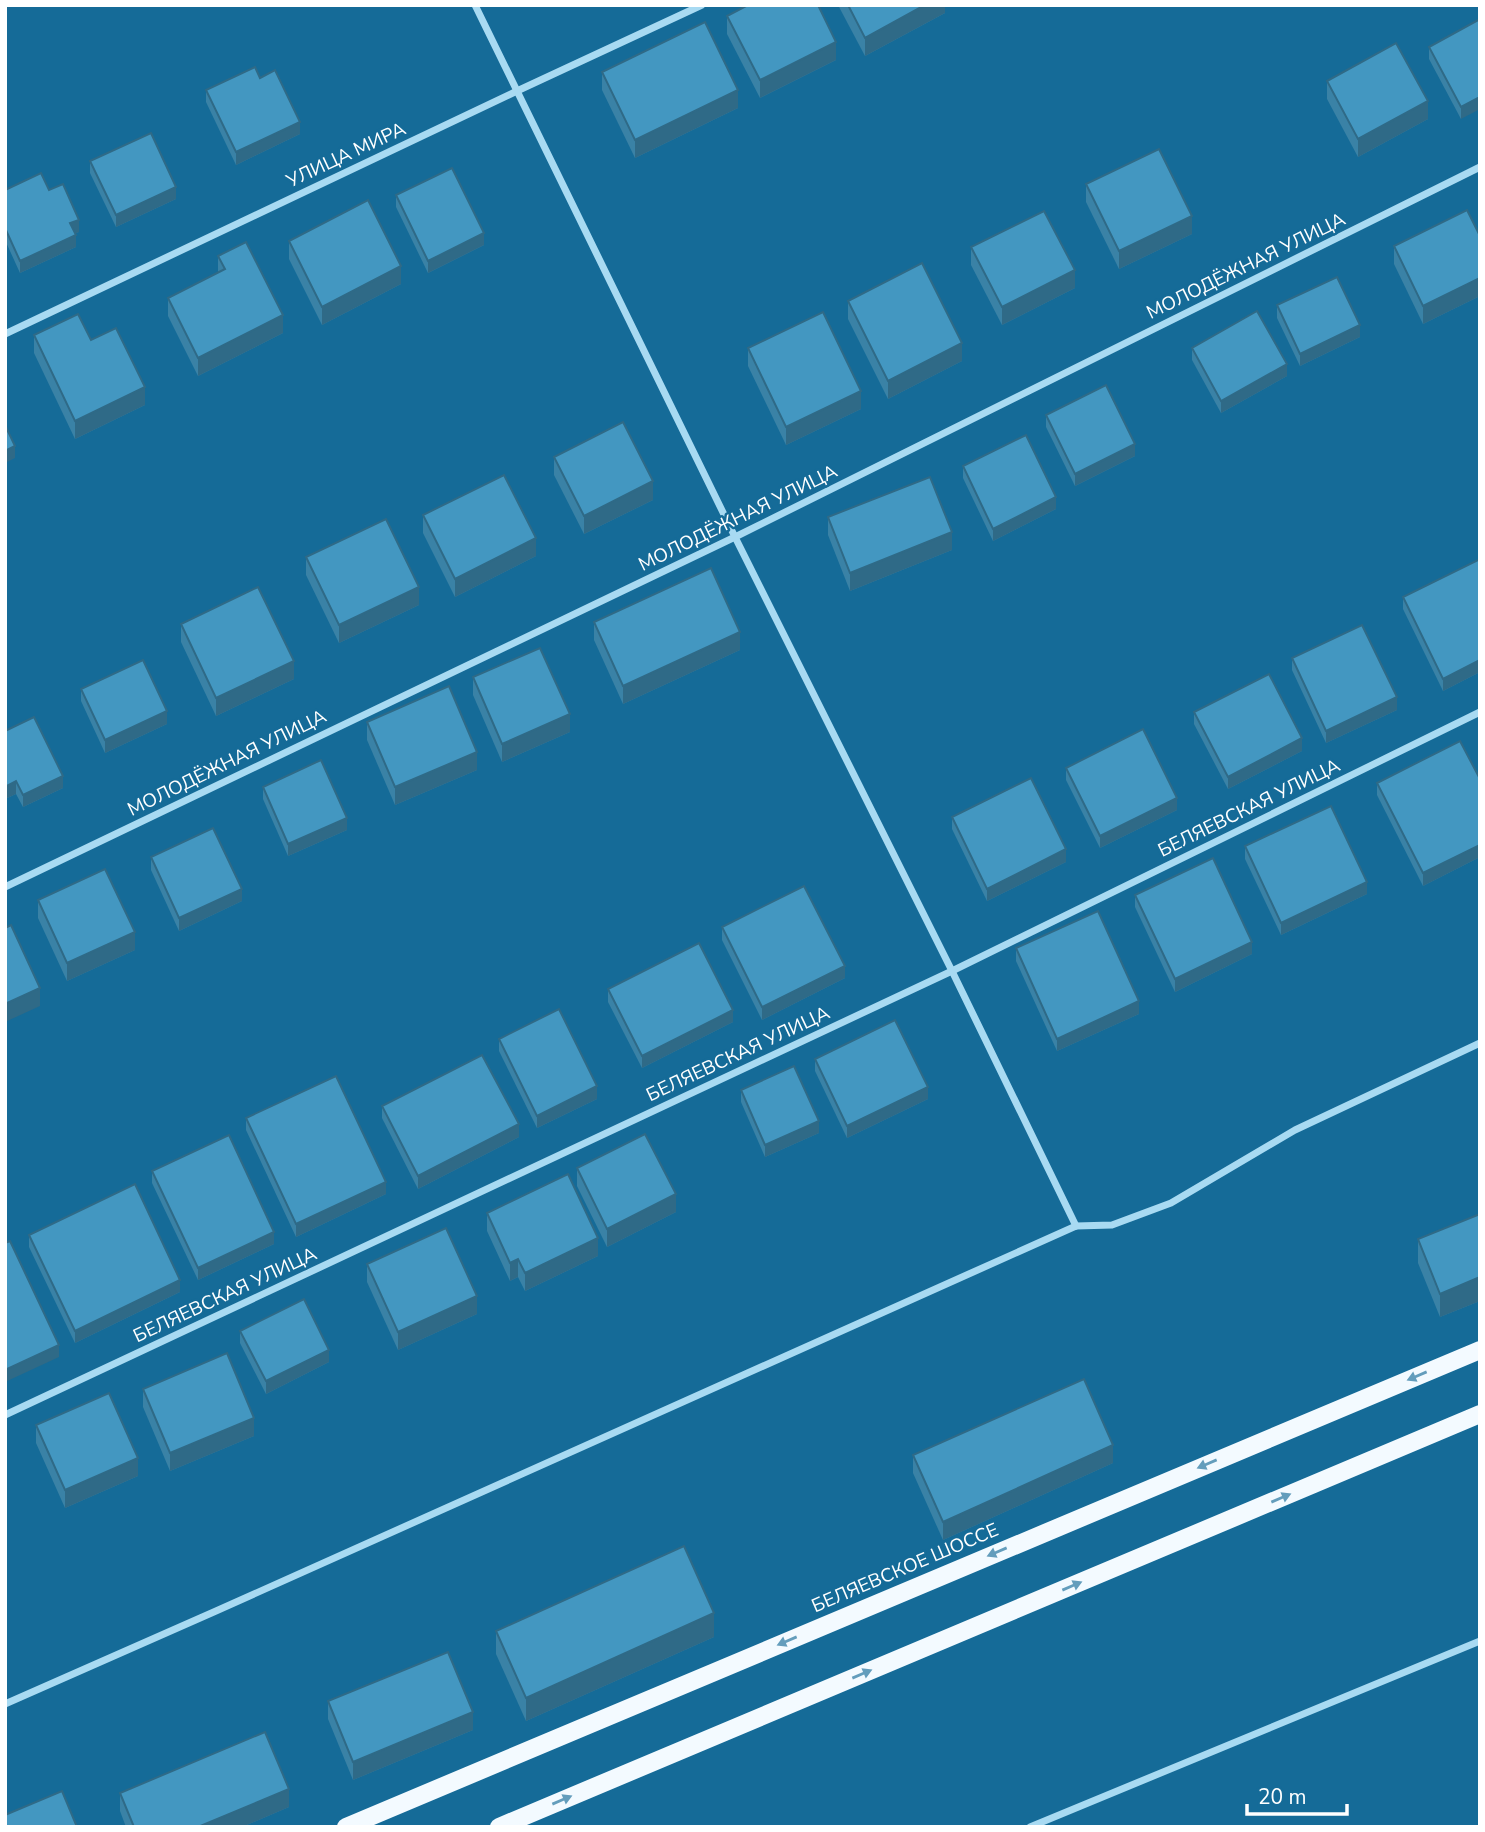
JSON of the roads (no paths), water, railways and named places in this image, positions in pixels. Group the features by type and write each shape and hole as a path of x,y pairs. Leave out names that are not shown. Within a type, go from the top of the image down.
{"main road":[{"name":"БЕЛЯЕВСКОЕ ШОССЕ","path":"346,1827 1480,1350"},
{"path":"499,1827 1480,1414"}],"street":[{"path":"475,5 1076,1226"},
{"name":"УЛИЦА МИРА","path":"5,334 702,5"},
{"name":"МОЛОДЁЖНАЯ УЛИЦА","path":"5,887 735,537 1480,167"},
{"name":"БЕЛЯЕВСКАЯ УЛИЦА","path":"5,1415 952,971 1480,712"},
{"path":"5,1704 1076,1226 1112,1225 1171,1203 1295,1130 1480,1043"},
{"path":"1030,1827 1480,1641"}]}
